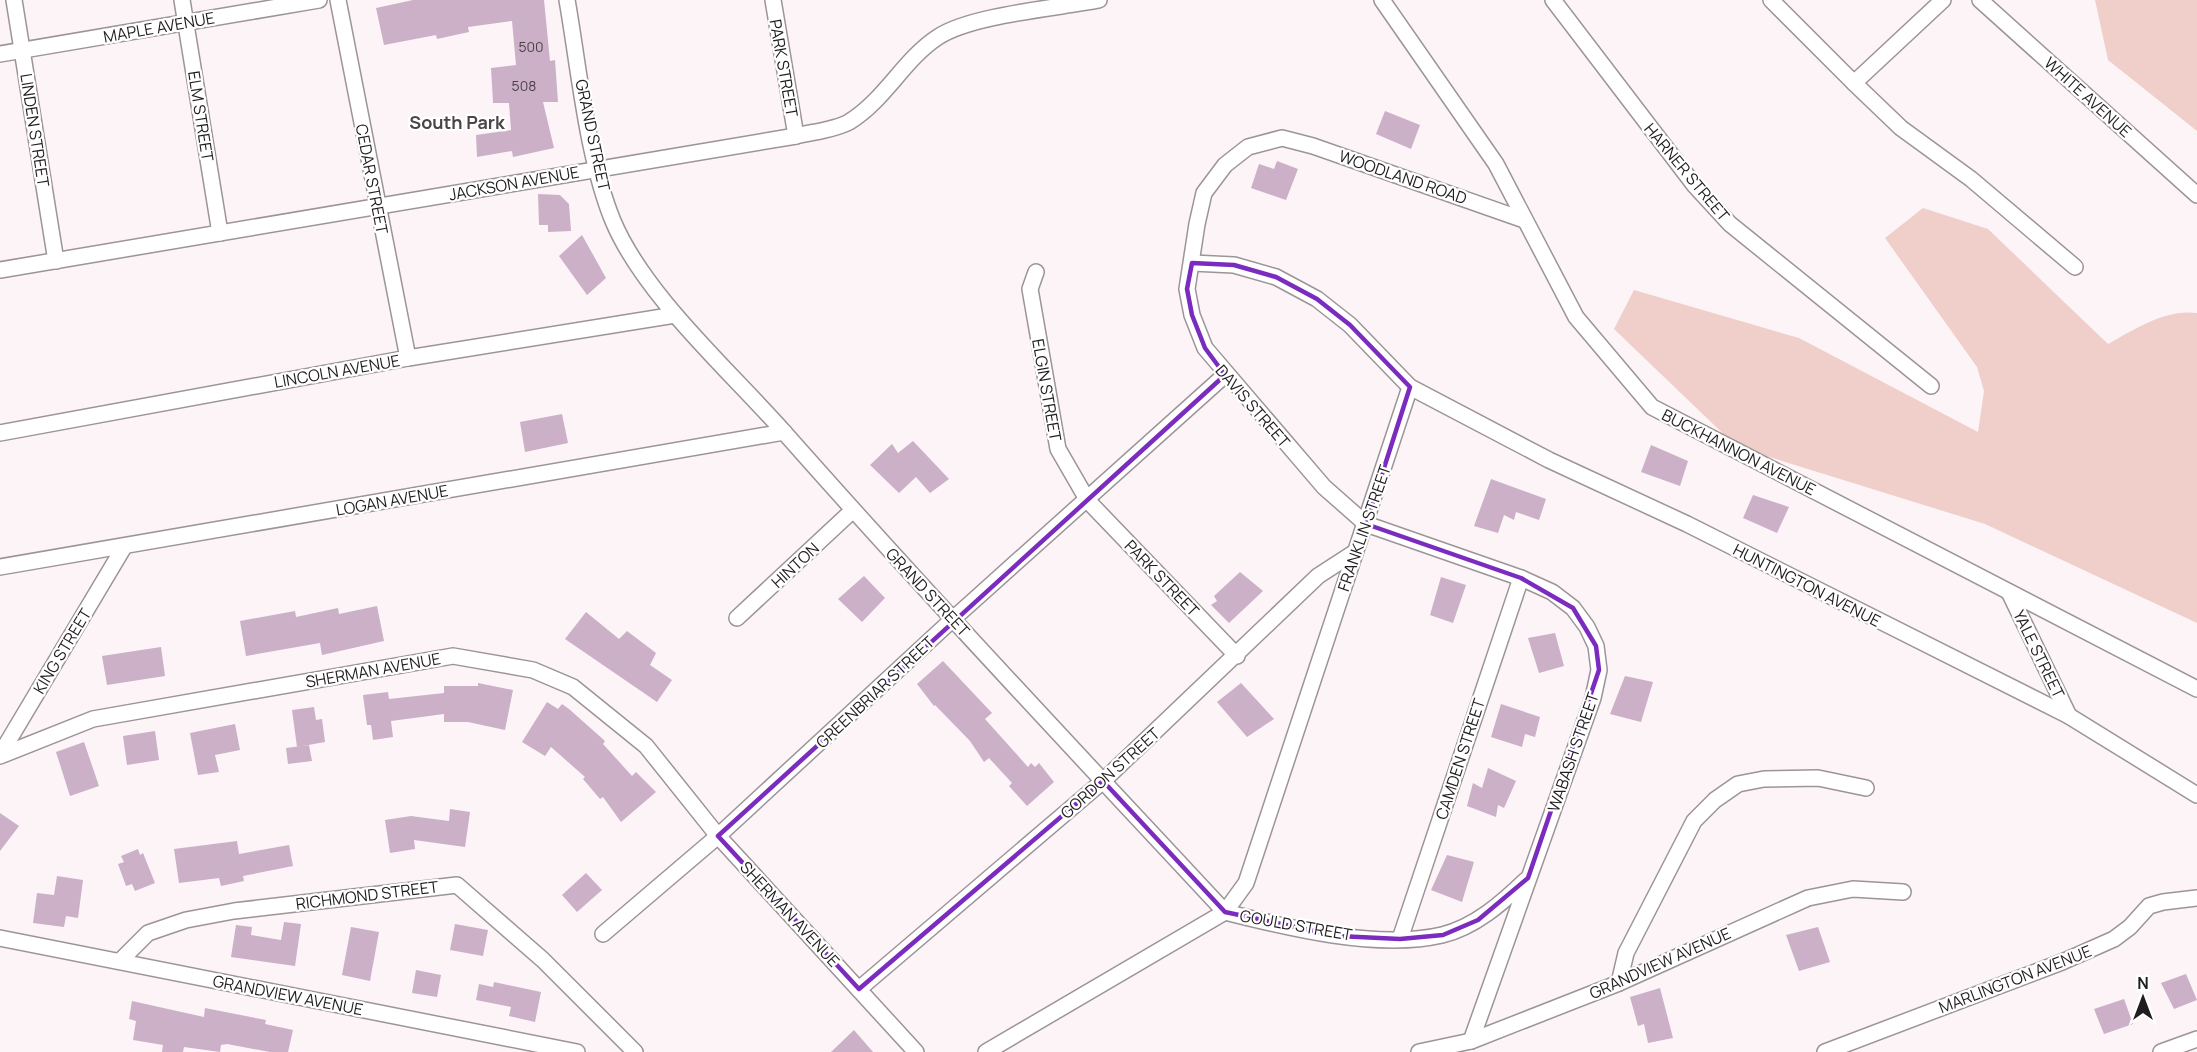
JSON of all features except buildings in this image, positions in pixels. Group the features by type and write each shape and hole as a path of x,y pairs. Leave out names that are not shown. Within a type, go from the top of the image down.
{"street":[{"name":"LINDEN STREET","path":"14,0 56,261"},
{"name":"ELM STREET","path":"182,0 220,233"},
{"name":"MAPLE AVENUE","path":"0,54 319,0"},
{"name":"CEDAR STREET","path":"338,0 408,358"},
{"name":"GRAND STREET","path":"567,0 597,168 613,220 632,259 675,315 784,432 852,511 1225,912"},
{"name":"PARK STREET","path":"773,0 796,136"},
{"name":"JACKSON AVENUE","path":"0,270 796,136 848,123 879,98 920,51 940,36 977,21 1099,0"},
{"name":"BUCKHANNON AVENUE","path":"1382,0 1496,164 1576,317 1652,407 2197,689"},
{"name":"HARNER STREET","path":"1553,0 1695,186 1730,224 1931,386"},
{"path":"1770,0 1901,128 1971,179 2075,267"},
{"path":"1854,83 1943,0"},
{"name":"WHITE AVENUE","path":"1980,0 2197,195"},
{"name":"WOODLAND ROAD","path":"1282,138 1313,146 1524,220"},
{"name":"DAVIS STREET","path":"1282,138 1248,147 1225,165 1204,193 1187,289 1192,315 1205,348 1225,375 1324,487 1366,524"},
{"path":"1192,263 1234,265 1276,277 1317,299 1350,325 1410,387"},
{"name":"ELGIN STREET","path":"1036,272 1030,289 1058,449 1088,501"},
{"name":"LINCOLN AVENUE","path":"0,433 408,358 675,315"},
{"name":"GREENBRIAR STREET","path":"603,934 718,836 953,619 1088,501 1225,375"},
{"name":"FRANKLIN STREET","path":"1225,912 1246,883 1410,387"},
{"name":"HUNTINGTON AVENUE","path":"1410,387 1549,460 1687,524 2069,716 2197,795"},
{"name":"LOGAN AVENUE","path":"0,567 784,432"},
{"name":"PARK STREET","path":"1088,501 1237,656"},
{"name":"HINTON","path":"737,618 852,511"},
{"name":"WABASH STREET","path":"1366,524 1521,578 1552,592 1573,608 1587,627 1596,646 1599,670 1593,698 1471,1041"},
{"name":"KING STREET","path":"0,756 124,547"},
{"name":"GORDON STREET","path":"860,989 1103,781 1237,656 1318,576 1355,552"},
{"name":"CAMDEN STREET","path":"1400,939 1521,578"},
{"name":"YALE STREET","path":"2009,592 2069,716"},
{"name":"SHERMAN AVENUE","path":"0,756 93,719 453,656 533,670 573,687 646,746 718,836 916,1052"},
{"path":"1619,983 1626,953 1694,821 1715,800 1738,784 1764,779 1818,778 1866,788"},
{"name":"GOULD STREET","path":"1225,912 1338,936 1400,939 1443,934 1478,920 1528,878"},
{"name":"RICHMOND STREET","path":"120,962 148,933 186,920 234,911 457,885 543,960 635,1052"},
{"name":"GRANDVIEW AVENUE","path":"1419,1052 1471,1041 1619,983 1808,898 1853,889 1903,892"},
{"name":"MARLINGTON AVENUE","path":"1825,1052 2062,962 2114,939 2130,927 2150,906 2197,898"},
{"path":"986,1052 1225,912"},
{"name":"GRANDVIEW AVENUE","path":"0,938 577,1052"},
{"path":"2161,1052 2197,1039"}],"highlighted area":[{"path":"1192,263 1234,265 1276,277 1317,299 1350,325 1410,387 1366,524 1521,578 1573,608 1596,646 1599,670 1528,878 1478,920 1443,935 1400,939 1338,936 1225,912 1103,781 859,989 718,836 1225,375 1205,348 1192,315 1187,289"}],"shaded area":[{"path":"2095,0 2197,0 2197,131 2108,60"},
{"path":"1923,208 1988,229 2108,344 2162,317 2197,313 2197,623 1985,524 1737,447 1614,329 1634,290 1799,338 1978,432 1984,391 1977,367 1885,238"}],"district":[{"name":"South Park","path":"457,122"}]}
